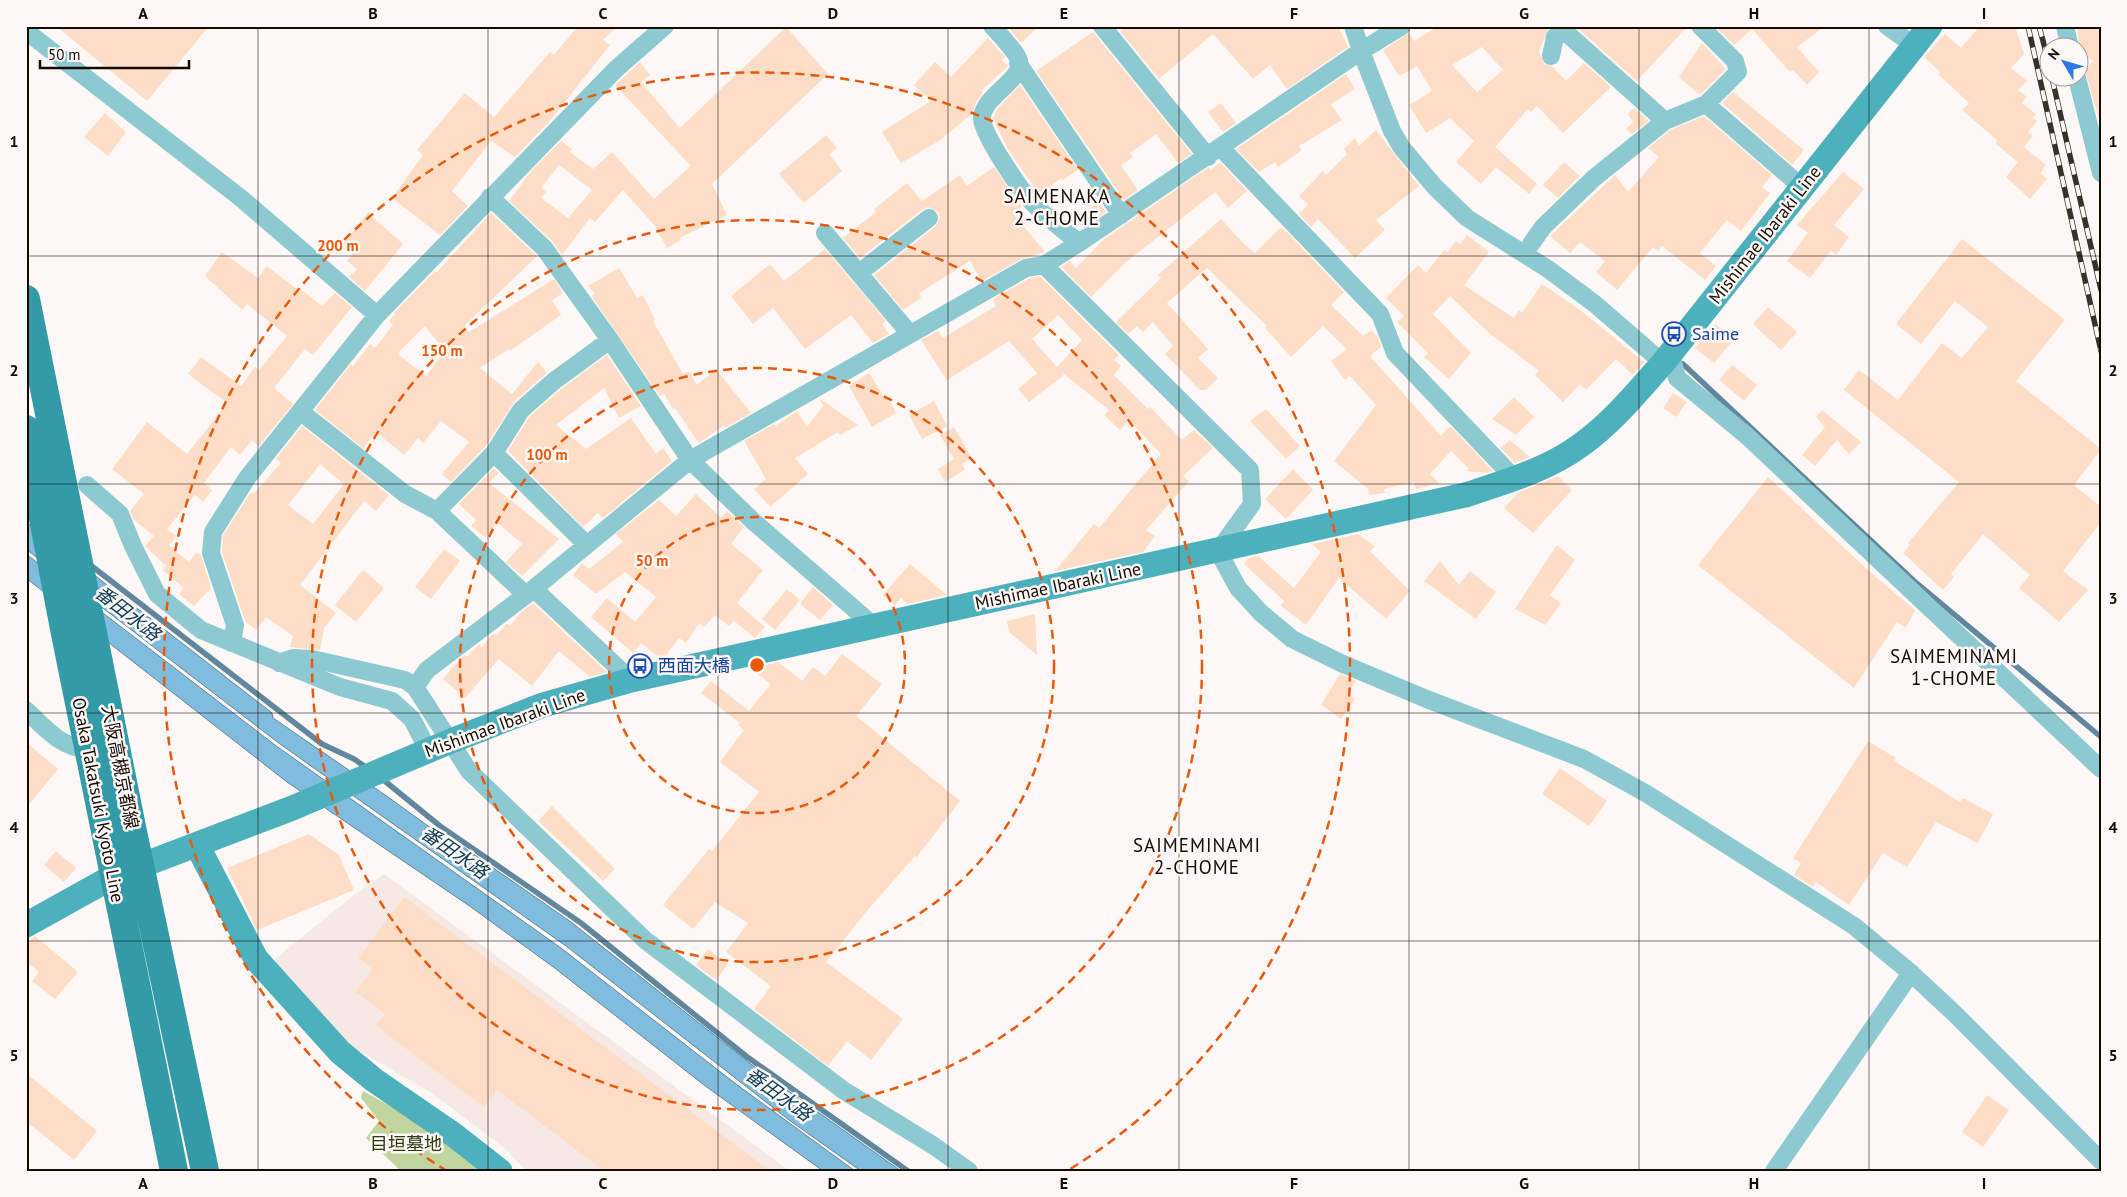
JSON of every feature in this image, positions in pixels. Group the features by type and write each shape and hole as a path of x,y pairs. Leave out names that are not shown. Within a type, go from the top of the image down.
{"main road":[{"name":"Mishimae Ibaraki Line","path":"26,924 114,876 290,809 428,750 543,705 631,680 1465,495 1537,470 1580,446 1616,416 1667,358 1930,26"},
{"name":"大阪高槻京都線","path":"26,299 141,867"},
{"name":"Osaka Takatsuki Kyoto Line","path":"26,429 65,634 174,1171"},
{"path":"197,845 256,959 340,1052 374,1080 454,1135 500,1171"},
{"name":"Osaka Takatsuki Kyoto Line","path":"141,867 205,1171"}],"street":[{"path":"232,643 235,625 211,553 213,532 247,478 377,315 616,69 665,26"},
{"path":"992,26 1018,57 1018,70 1012,80 994,95 986,106 982,119 985,134 1031,201 1079,243"},
{"path":"1102,26 1215,152 1380,314 1395,353 1515,479"},
{"path":"1353,26 1392,130 1402,148 1456,210 1489,234 1556,275 1667,358 1677,378 1753,442 2101,769"},
{"path":"415,687 427,670 530,592 690,460 867,361 910,334 1026,268 1044,265 1215,152 1361,51 1402,26"},
{"path":"1531,244 1543,227 1594,178 1665,121 1706,104 1738,72 1734,61 1700,26"},
{"path":"1887,26 1915,46"},
{"path":"1550,56 1555,37 1564,28 1665,121"},
{"path":"26,31 242,199 377,315"},
{"path":"1018,63 1121,215"},
{"path":"2080,88 2101,173"},
{"path":"1706,104 1803,188"},
{"path":"490,197 544,248 610,340 690,460 754,522 874,626"},
{"path":"859,273 929,218"},
{"path":"825,233 910,334"},
{"path":"1044,265 1250,470 1252,504 1218,551 1238,588 1261,613 1292,639 1343,664 1429,700 1584,759 1647,794 1854,926 1911,973 2101,1161"},
{"path":"437,511 494,453 522,410 554,381 610,340"},
{"path":"301,412 404,494 437,511 631,680"},
{"path":"494,453 587,545"},
{"path":"87,485 120,514 133,546 157,594 201,630 340,687 392,701 412,719 428,750"},
{"path":"279,663 293,658 312,659 405,680 415,687 451,741 456,754 469,771 645,940 843,1090 934,1146 969,1171"},
{"path":"26,710 52,735 73,748 88,749"},
{"path":"1774,1171 1911,973"}],"shaded area":[{"path":"384,874 790,1171 526,1171 506,1149 430,1092 356,1049 342,1037 274,960 354,895"}],"green space":[{"name":"目垣墓地","path":"363,1091 412,1118 483,1171 401,1171 366,1138 379,1121 361,1098"}],"water":[{"name":"番田水路","path":"26,522 272,713 273,718 457,847 459,844 571,922 756,1068 901,1171 861,1171 789,1120 566,946 280,744 26,549"},
{"path":"26,554 275,745 561,948 736,1084 855,1171 823,1171 704,1085 556,969 471,907 287,782 26,578"}],"building":[{"path":"56,26 209,26 147,101"},
{"path":"578,26 618,26 603,40 610,45 549,122 515,157 491,141 452,191 468,206 440,235 392,198 423,155 417,150 465,93 494,117 550,52 554,55"},
{"path":"1007,26 1039,26 1021,43"},
{"path":"1126,26 1338,26 1348,47 1287,89 1270,65 1253,79 1213,34 1159,79 1120,31"},
{"path":"1439,26 1550,26 1539,51 1544,64 1552,66 1566,81 1584,63 1611,87 1563,133 1537,106 1531,112 1528,109 1495,147 1537,184 1529,194 1496,167 1481,184 1456,162 1474,141 1450,118 1426,133 1409,105 1432,91 1417,66 1399,76 1383,50 1409,33 1414,41","holes":["1482,47 1503,70 1477,92 1452,65"]},
{"path":"1575,26 1688,26 1637,81"},
{"path":"1715,26 1825,26 1797,47 1819,72 1807,85 1793,70 1790,72 1752,29 1734,45"},
{"path":"1980,26 2015,26 2024,54 2011,68 2027,81 2018,90 2027,97 2022,103 2036,114 2033,118 2037,121 2028,132 2033,136 2024,147 2046,165 2040,173 2047,179 2030,199 2006,177 2018,162 1996,144 1997,140 1962,110 1969,103 1938,74 1940,72 1924,57 1945,34 1961,48"},
{"path":"2076,26 2101,26 2101,126 2090,88 2090,65 2093,61 2090,59 2090,38 2078,38"},
{"path":"786,27 828,74 712,184 727,215 679,238 681,240 667,248 655,226 623,190 595,222 590,218 562,255 551,240 509,201 532,170 561,141 572,149 570,152 593,169 612,152 654,199 691,166 615,85 640,62 650,75 641,82 680,128","holes":["559,165 592,190 568,218 541,198 546,192 541,188"]},
{"path":"1093,32 1192,154 1178,163 1156,134 1130,153 1133,157 1121,165 1138,190 1124,200 1036,71"},
{"path":"988,38 1005,57 1002,60 1008,66 981,91 983,93 975,104 972,114 939,141 901,163 882,132 931,101 914,85 935,62 951,77"},
{"path":"1702,43 1726,69 1700,95 1679,77"},
{"path":"1346,74 1355,89 1331,104 1342,120 1299,146 1302,150 1278,167 1275,162 1259,172 1236,149"},
{"path":"1020,85 1078,170 1063,180 1062,178 1039,194 1007,148 993,118 998,108"},
{"path":"1733,92 1804,150 1792,165 1722,103"},
{"path":"1221,103 1236,123 1223,132 1208,112"},
{"path":"1634,108 1649,121 1632,134 1626,129 1633,122 1628,114"},
{"path":"105,113 126,132 108,156 84,137"},
{"path":"1704,116 1772,175 1762,187 1770,193 1741,231 1727,220 1700,253 1716,266 1705,280 1662,246 1658,251 1653,247 1617,290 1596,272 1605,261 1580,242 1570,253 1550,236 1615,175 1628,192 1659,157 1648,148 1670,130"},
{"path":"1376,130 1419,186 1376,220 1385,230 1355,258 1318,219 1311,227 1299,214 1308,204 1299,196 1323,171 1326,175 1347,154 1344,149 1355,138 1359,146"},
{"path":"826,135 837,148 829,154 842,171 804,203 779,174"},
{"path":"1220,162 1247,191 1228,208 1215,192 1125,263 1091,297 1061,267 1070,261 1076,268 1104,239 1209,167 1211,170"},
{"path":"1564,162 1580,176 1558,198 1543,185"},
{"path":"994,167 1022,207 1013,213 1045,252 1021,259 982,281 970,261 919,293 921,298 903,310 874,275 936,226 940,217 937,211 928,207 922,210 860,258 843,238 876,212 874,209 907,183 922,201 960,175 967,186"},
{"path":"1843,172 1864,189 1834,225 1849,237 1836,255 1831,251 1810,278 1787,261 1808,233 1797,225"},
{"path":"1099,202 1106,212 1092,221 1086,211"},
{"path":"368,213 403,244 365,291 349,277 357,269 347,261 354,252 343,244"},
{"path":"491,213 537,256 464,326 469,332 554,279 563,293 552,300 561,315 511,350 509,349 480,368 512,394 538,362 547,373 514,402 486,446 451,482 442,474 469,442 441,421 423,443 418,438 404,455 376,432 363,448 315,410 351,364 353,366 370,344 375,348 393,325 389,321 394,313 435,271 437,272","holes":["425,326 445,351 426,376 400,356 399,352"]},
{"path":"1221,219 1255,253 1280,228 1284,229 1344,292 1331,305 1363,336 1372,330 1378,338 1381,347 1370,356 1441,436 1450,426 1493,471 1486,473 1466,471 1469,469 1451,451 1430,474 1439,483 1416,489 1414,482 1384,489 1385,493 1369,495 1368,489 1334,461 1376,405 1350,376 1345,380 1331,361 1347,349 1323,326 1291,357 1265,328 1267,326 1207,268 1167,303 1208,349 1198,358 1218,378 1206,390 1200,390 1165,354 1173,346 1153,322 1143,332 1137,326 1128,334 1116,322 1161,278 1158,275"},
{"path":"1467,235 1489,252 1464,285 1514,318 1519,310 1522,313 1542,284 1580,310 1644,362 1633,375 1616,359 1586,390 1580,384 1563,402 1535,375 1539,371 1489,333 1450,296 1433,314 1471,353 1449,379 1424,357 1428,353 1397,322 1404,316 1386,298 1418,265 1426,273 1444,250 1448,252 1456,241 1460,244"},
{"path":"1962,239 2065,320 2016,381 2101,449 2074,485 2101,507 2101,522 2063,571 2088,590 2059,622 2019,588 2030,575 1983,534 1951,574 1954,577 1943,590 1903,553 1910,545 1908,543 1959,482 1844,390 1859,370 1898,400 1942,343 1962,358 1988,327 1955,301 1921,344 1896,324"},
{"path":"825,249 886,321 882,324 889,334 873,343 851,315 805,349 773,308 753,324 731,296 770,264 784,281"},
{"path":"222,252 258,278 267,266 322,306 335,293 352,307 313,355 305,349 274,388 293,404 259,446 252,440 240,455 231,447 204,483 212,490 203,502 195,495 167,529 176,536 169,546 189,562 196,553 201,555 211,588 194,606 179,594 184,588 163,570 166,566 145,546 154,536 134,520 130,511 144,494 112,469 147,422 187,454 204,433 227,403 188,374 201,357 241,386 255,367 259,370 287,336 247,304 242,310 205,276"},
{"path":"619,268 637,298 643,295 655,320 653,321 683,374 689,371 697,385 716,369 751,413 725,428 724,425 699,443 664,394 660,396 592,297 595,293 588,286"},
{"path":"1040,276 1119,355 1114,360 1121,366 1114,375 1148,409 1150,407 1182,440 1194,430 1213,448 1183,476 1189,481 1146,530 1155,536 1143,552 1055,571 1094,524 1099,528 1161,454 1129,420 1120,430 1104,415 1109,410 1060,371 1064,375 1029,402 1018,389 1037,373 1009,341 947,380 921,340 938,331 943,338 996,306 993,299 1030,278","holes":["1058,315 1082,340 1057,367 1032,339"]},
{"path":"1768,307 1797,332 1781,350 1753,324"},
{"path":"1715,324 1734,339 1714,363 1695,348"},
{"path":"607,355 641,406 619,418 604,388 556,425 586,449 631,418 656,454 663,448 672,461 603,518 598,513 583,527 508,451 529,417 561,389"},
{"path":"1732,365 1757,385 1744,401 1719,380"},
{"path":"869,373 884,397 886,395 896,413 872,427 849,386"},
{"path":"1673,393 1687,402 1676,417 1663,408"},
{"path":"1514,397 1534,417 1516,435 1492,419"},
{"path":"819,398 858,425 840,435 838,432 795,458 808,474 770,507 754,489 766,479 744,441 774,424 775,426 797,411 807,427 823,406"},
{"path":"934,401 947,426 922,439 909,415"},
{"path":"1266,409 1300,446 1286,459 1250,421"},
{"path":"1822,410 1861,442 1849,454 1837,440 1815,466 1802,455 1825,427 1816,417"},
{"path":"302,426 389,495 376,511 364,501 300,585 336,613 324,628 320,650 290,647 293,636 266,617 256,630 245,621 222,552 223,536 250,493 253,494 281,463 276,459","holes":["320,464 344,484 313,524 288,505"]},
{"path":"954,427 972,458 962,464 965,470 945,482 938,469 954,459 940,435"},
{"path":"1510,440 1530,457 1515,463 1500,448"},
{"path":"494,468 499,473 489,483 559,539 522,576 506,562 522,544 497,522 485,537 471,526 476,520 459,504"},
{"path":"1293,469 1313,490 1286,519 1265,499"},
{"path":"1558,476 1572,490 1533,533 1504,508 1519,492"},
{"path":"1768,477 1870,572 1915,610 1906,628 1897,622 1854,688 1698,565"},
{"path":"696,494 721,518 727,511 744,527 731,544 763,570 737,603 765,627 755,638 734,621 729,626 715,615 704,627 699,623 686,643 679,638 664,658 661,659 641,643 633,653 591,617 607,598 635,622 656,597 625,572 596,594 573,575 582,563 589,569 623,542 616,534 659,500 676,516"},
{"path":"1358,534 1375,546 1370,551 1410,591 1386,619 1339,578 1306,625 1281,606 1284,601 1244,564 1249,558 1258,556 1294,588 1321,552 1312,544"},
{"path":"1557,545 1575,560 1550,595 1561,603 1545,625 1515,609"},
{"path":"444,549 460,561 431,599 415,587"},
{"path":"1440,561 1459,585 1470,571 1496,592 1476,619 1424,581"},
{"path":"910,564 947,595 908,604 901,598 895,605 883,595"},
{"path":"363,570 384,588 356,622 335,605"},
{"path":"813,587 833,605 820,620 800,604"},
{"path":"787,589 800,600 775,630 762,619"},
{"path":"533,603 607,672 590,677 559,651 532,686 499,659 465,698 443,679 464,655 467,657 479,644 482,647 492,634 497,635 507,623 510,626 520,613"},
{"path":"1035,614 1037,655 1009,632 1007,621"},
{"path":"842,654 882,684 856,716 960,801 916,858 915,856 866,912 826,962 903,1019 871,1060 847,1041 828,1066 754,1009 771,986 726,952 748,923 715,902 693,929 663,905 709,849 712,851 759,792 720,762 744,730 738,725 740,723 701,693 711,681 749,711 771,684 750,669 778,662 802,681 813,667 825,676"},
{"path":"1340,674 1356,681 1348,694 1355,699 1341,719 1321,705"},
{"path":"1868,741 1896,758 1894,761 1960,802 1963,798 1993,814 1978,843 1936,822 1907,867 1883,853 1849,905 1816,882 1813,887 1794,875 1801,863 1793,858"},
{"path":"26,742 58,769 26,808"},
{"path":"1560,768 1607,801 1589,826 1542,794"},
{"path":"552,806 615,869 603,881 538,821"},
{"path":"309,834 339,855 354,890 257,930 227,868"},
{"path":"56,851 76,868 64,882 44,865"},
{"path":"404,897 770,1171 604,1171 497,1090 484,1107 376,1026 385,1014 356,992 373,969 358,958"},
{"path":"35,936 78,972 55,999 32,981 39,972 26,961 26,945"},
{"path":"708,949 728,964 716,980 696,965"},
{"path":"26,1073 97,1131 74,1160 26,1121"},
{"path":"1987,1095 2009,1110 1983,1147 1962,1132"}],"waterway":[{"path":"1683,364 1913,580 2101,737"},
{"name":"番田水路","path":"89,564 322,744 354,759 367,768"},
{"name":"番田水路","path":"381,778 440,826 581,923 746,1056 908,1171"}],"railway":[{"path":"2028,26 2101,351"},
{"path":"2039,26 2042,38"},
{"path":"2054,88 2101,290"}],"place":[{"name":"Saime","path":"1674,334"},
{"name":"西面大橋","path":"640,666"}],"district":[{"name":"SAIMENAKA 2-CHOME","path":"1057,207"},
{"name":"SAIMEMINAMI 1-CHOME","path":"1954,667"},
{"name":"SAIMEMINAMI 2-CHOME","path":"1197,856"}]}
